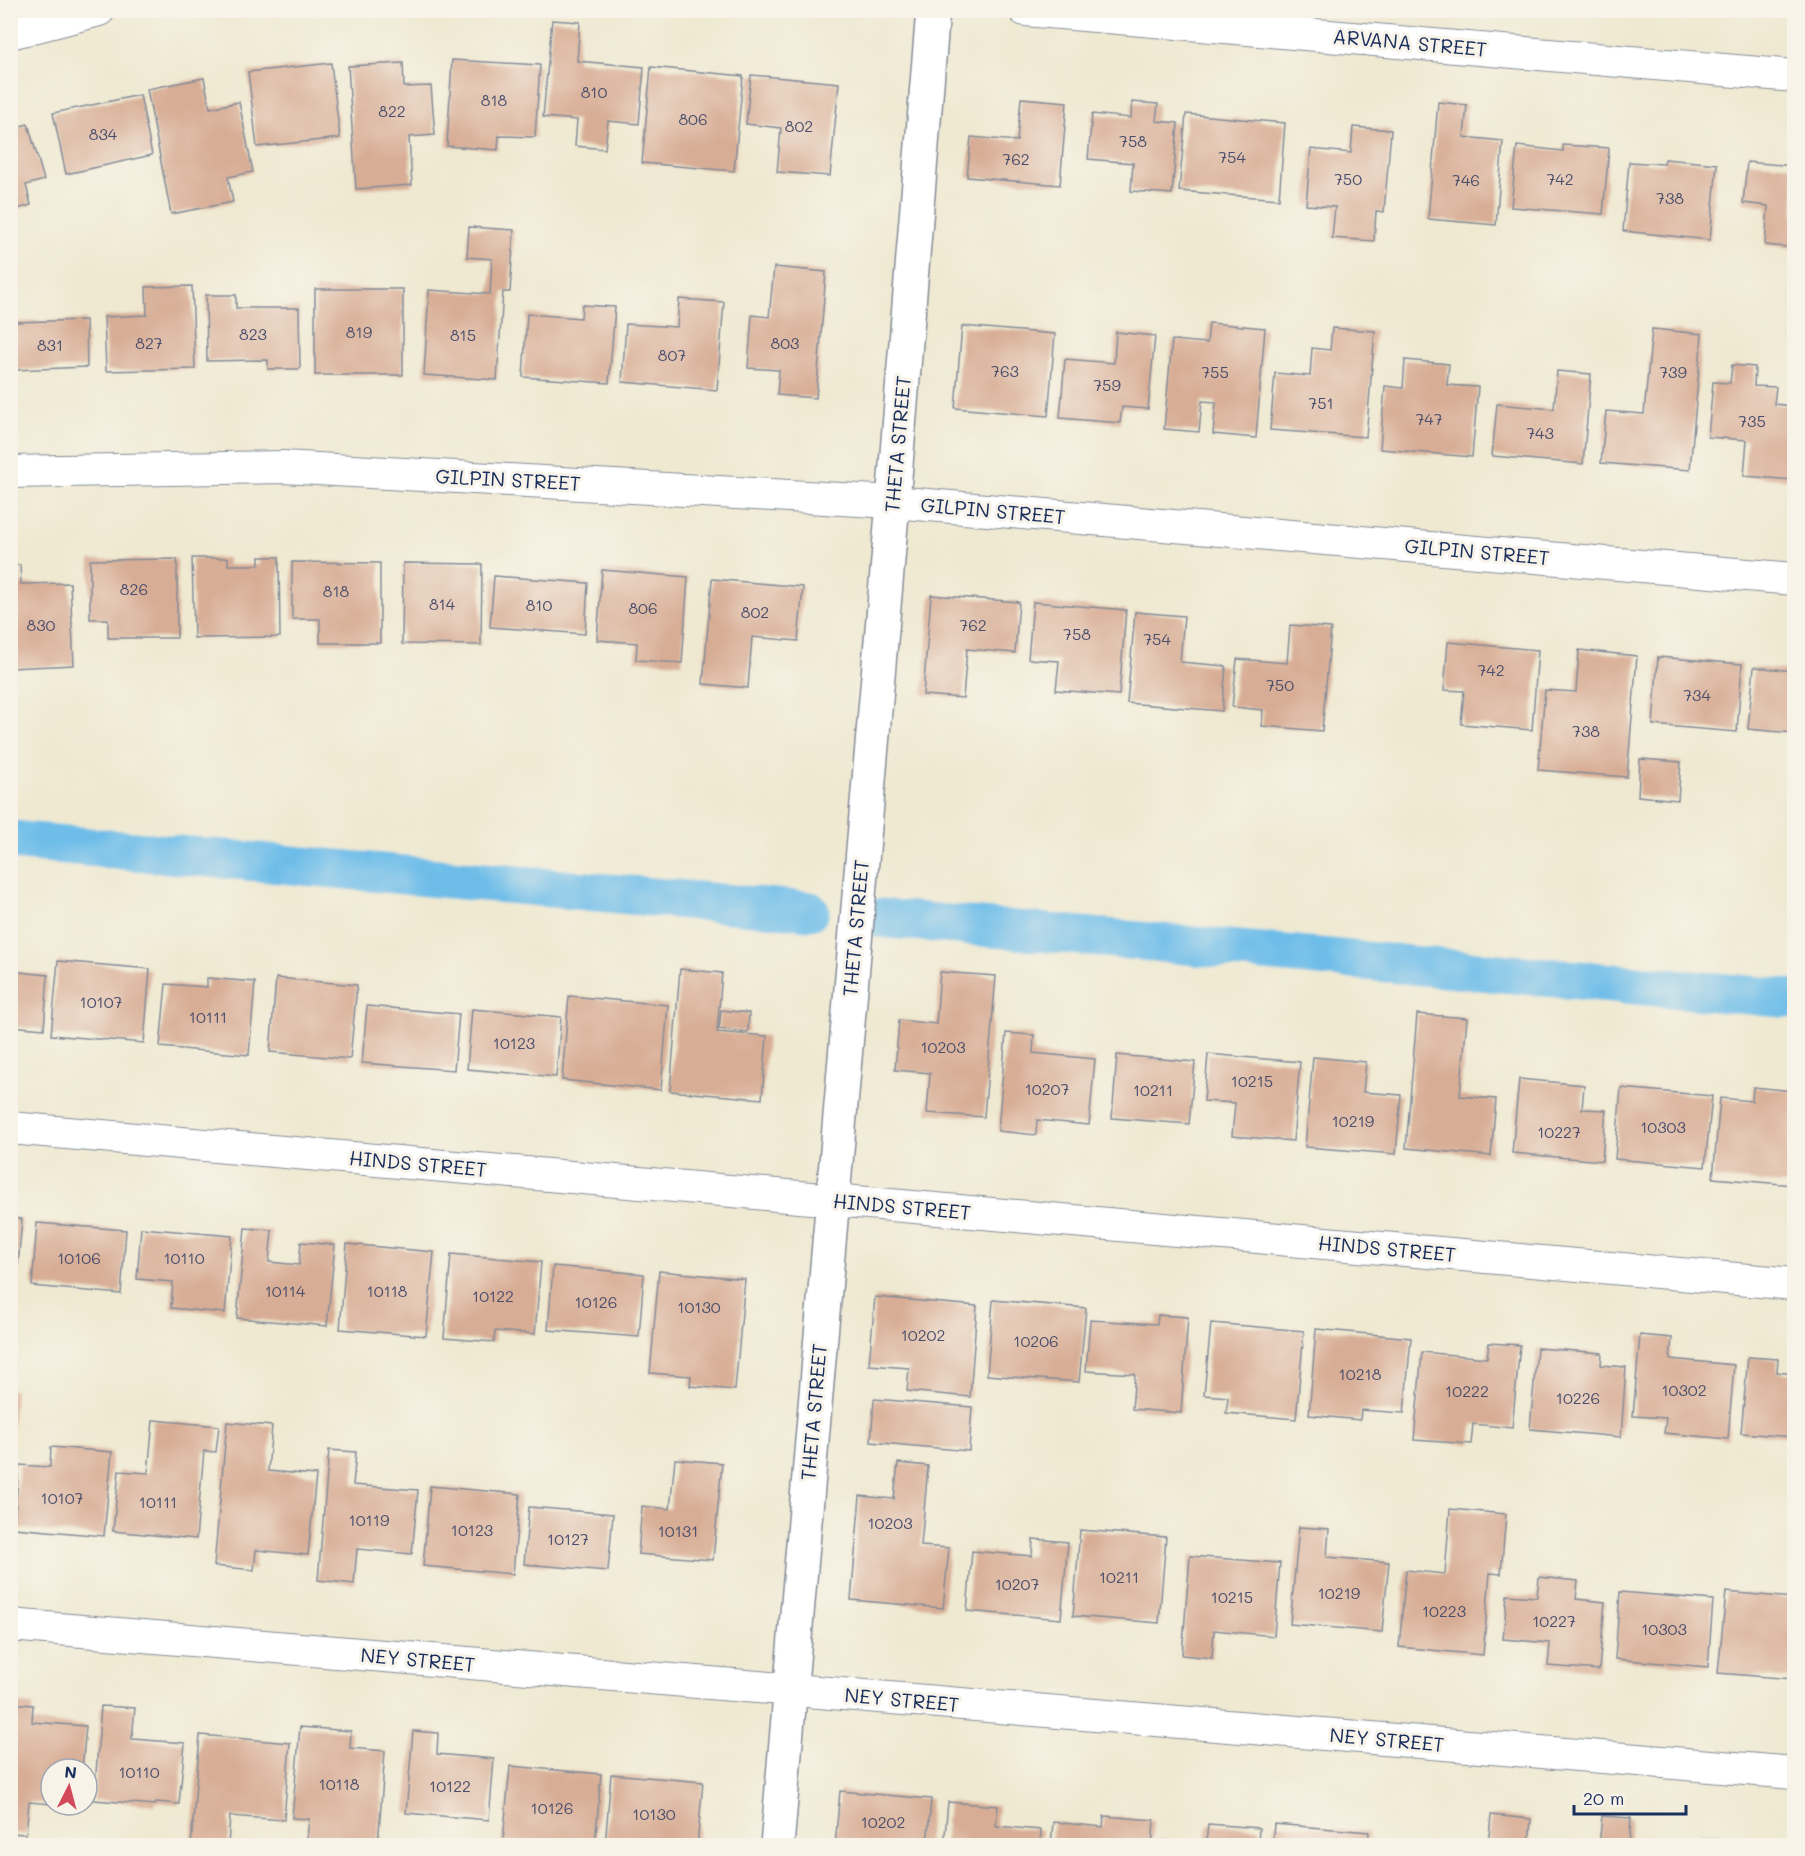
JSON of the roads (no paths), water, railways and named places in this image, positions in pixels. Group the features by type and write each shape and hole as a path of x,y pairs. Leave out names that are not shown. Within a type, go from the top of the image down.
{"street":[{"path":"10,33 99,10"},
{"name":"THETA STREET","path":"777,1845 893,502 933,10"},
{"name":"ARVANA STREET","path":"1025,10 1794,76"},
{"name":"GILPIN STREET","path":"10,472 283,467 893,502 1794,579"},
{"name":"HINDS STREET","path":"10,1128 1794,1284"},
{"name":"NEY STREET","path":"10,1625 1794,1773"}],"waterway":[{"path":"10,840 810,911"},
{"path":"879,918 1794,999"}]}
